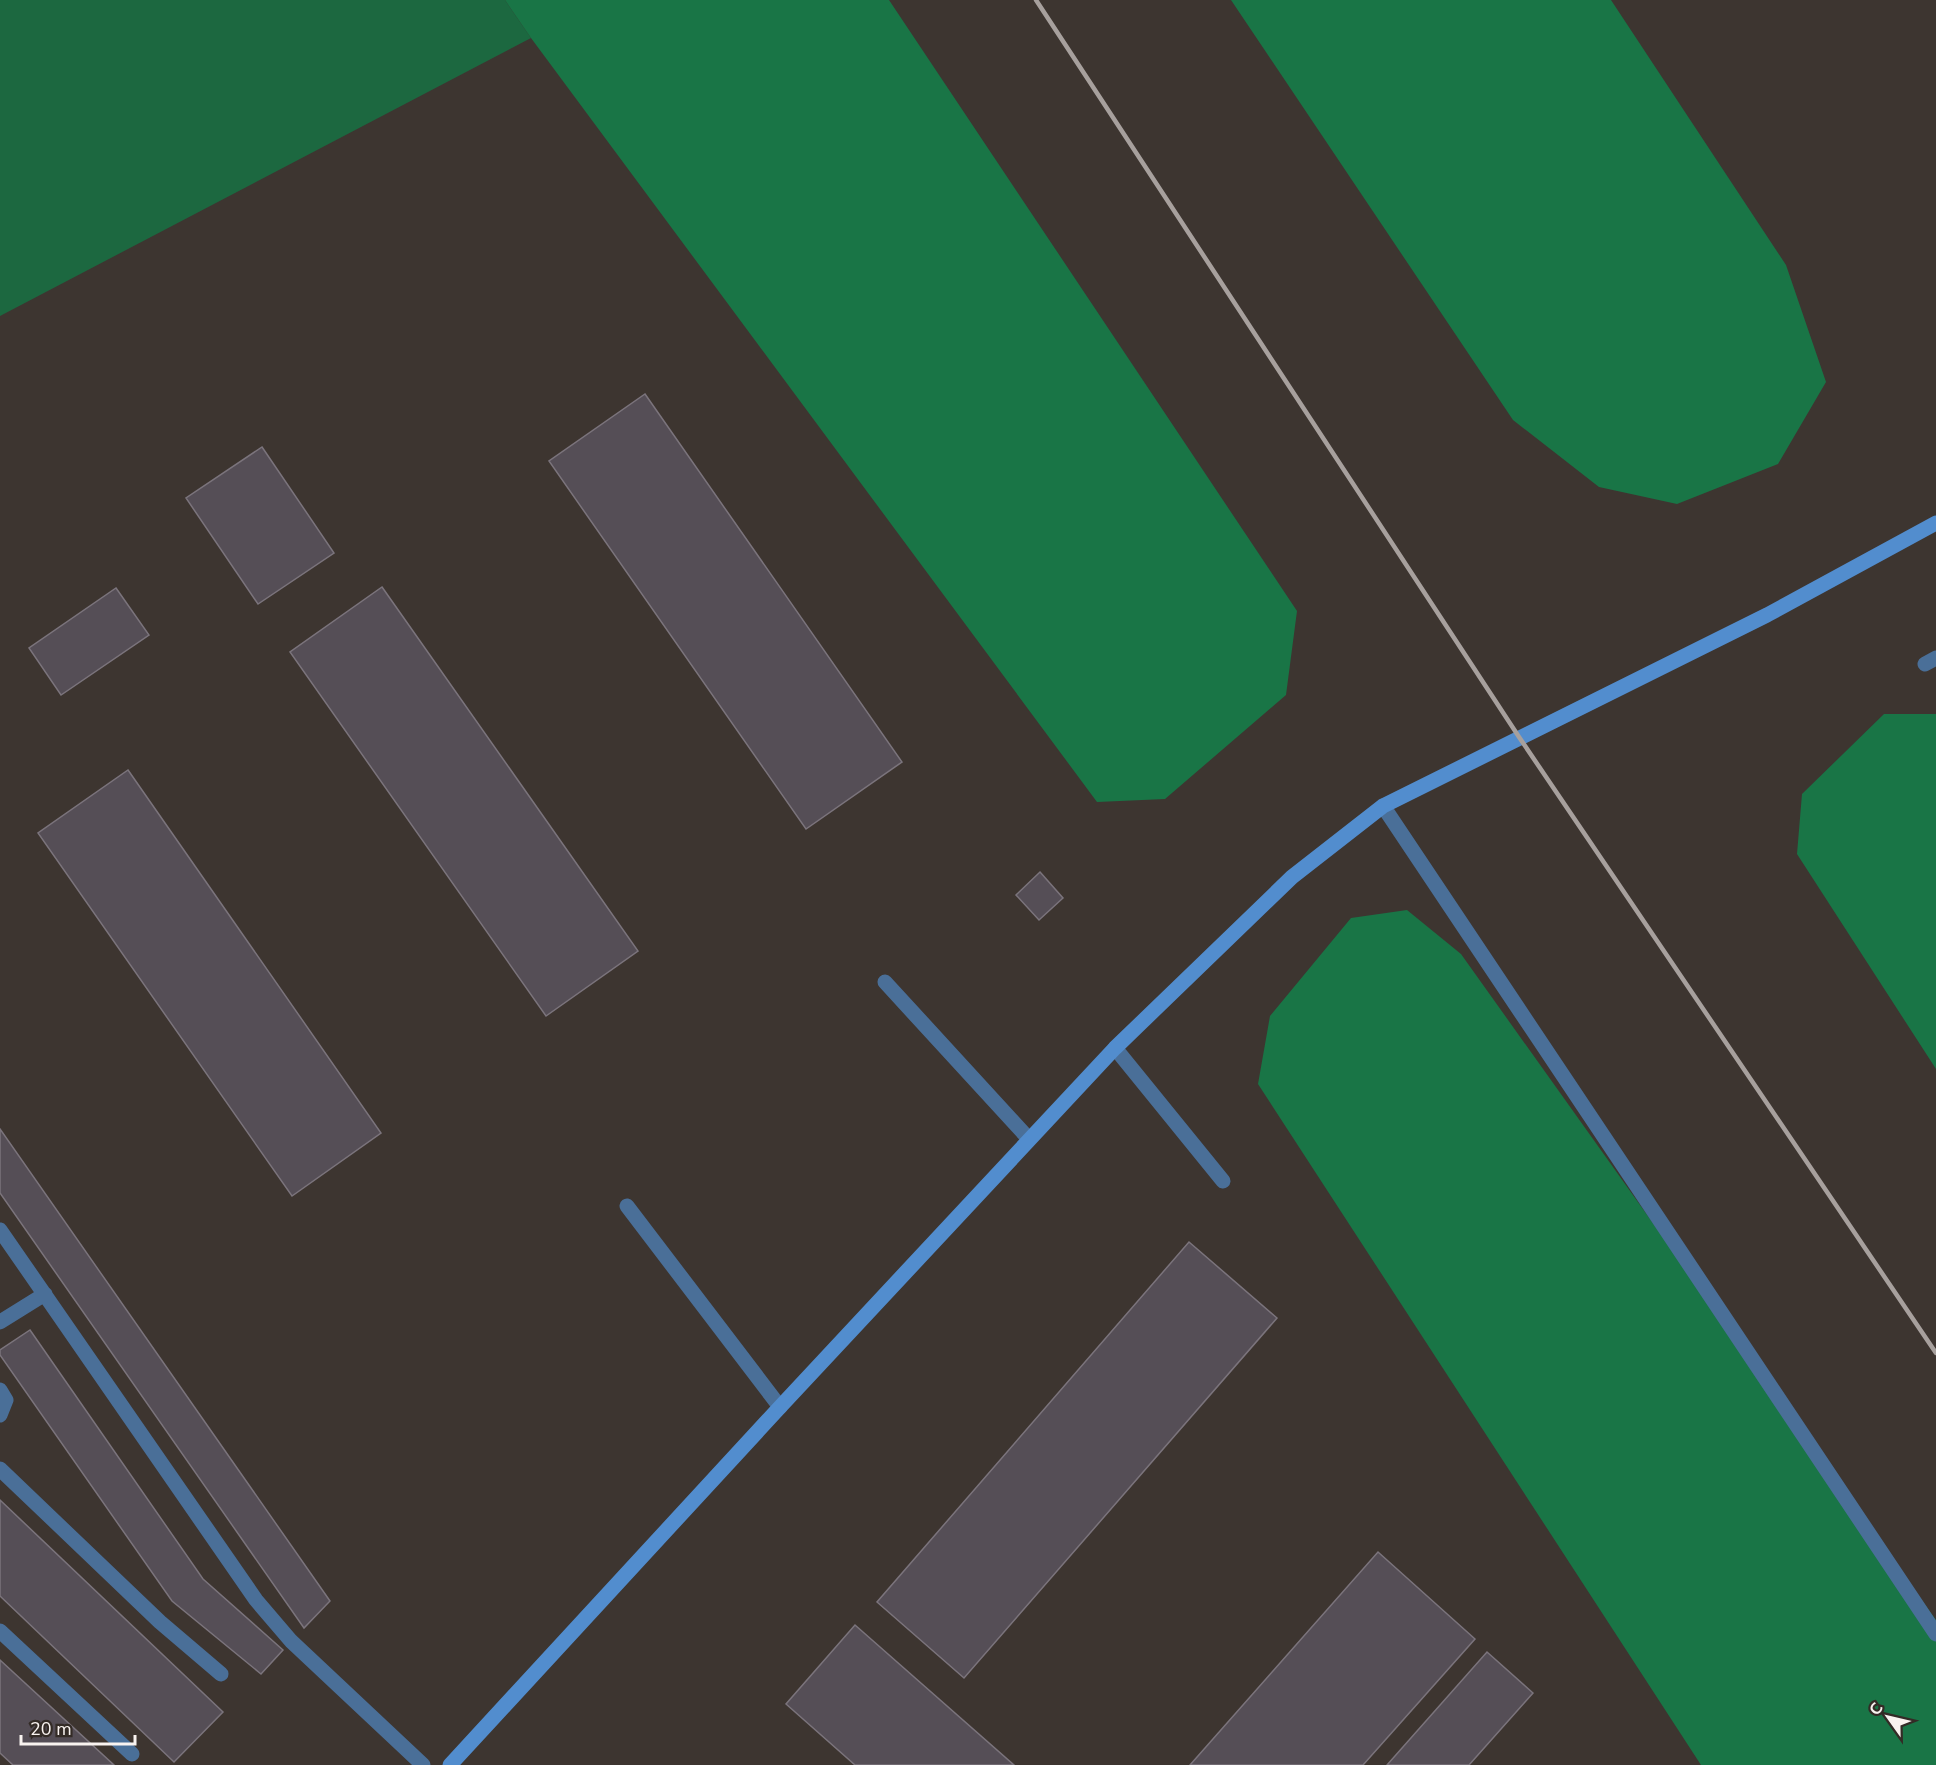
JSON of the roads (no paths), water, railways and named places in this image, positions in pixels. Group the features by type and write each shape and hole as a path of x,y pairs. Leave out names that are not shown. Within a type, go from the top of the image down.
{"street":[{"path":"450,1765 1115,1048 1292,877 1383,806 1767,615 1936,523"},
{"path":"1383,806 1936,1634"},
{"path":"885,982 1029,1139"},
{"path":"1115,1048 1223,1181"},
{"path":"627,1206 780,1407"},
{"path":"0,1230 256,1600 291,1641 423,1765"},
{"path":"0,1322 45,1294"},
{"path":"0,1390 6,1400 0,1415"},
{"path":"0,1469 160,1622 221,1674"},
{"path":"0,1631 132,1754"}],"railway":[{"path":"1036,0 1519,737 1936,1353"}]}
